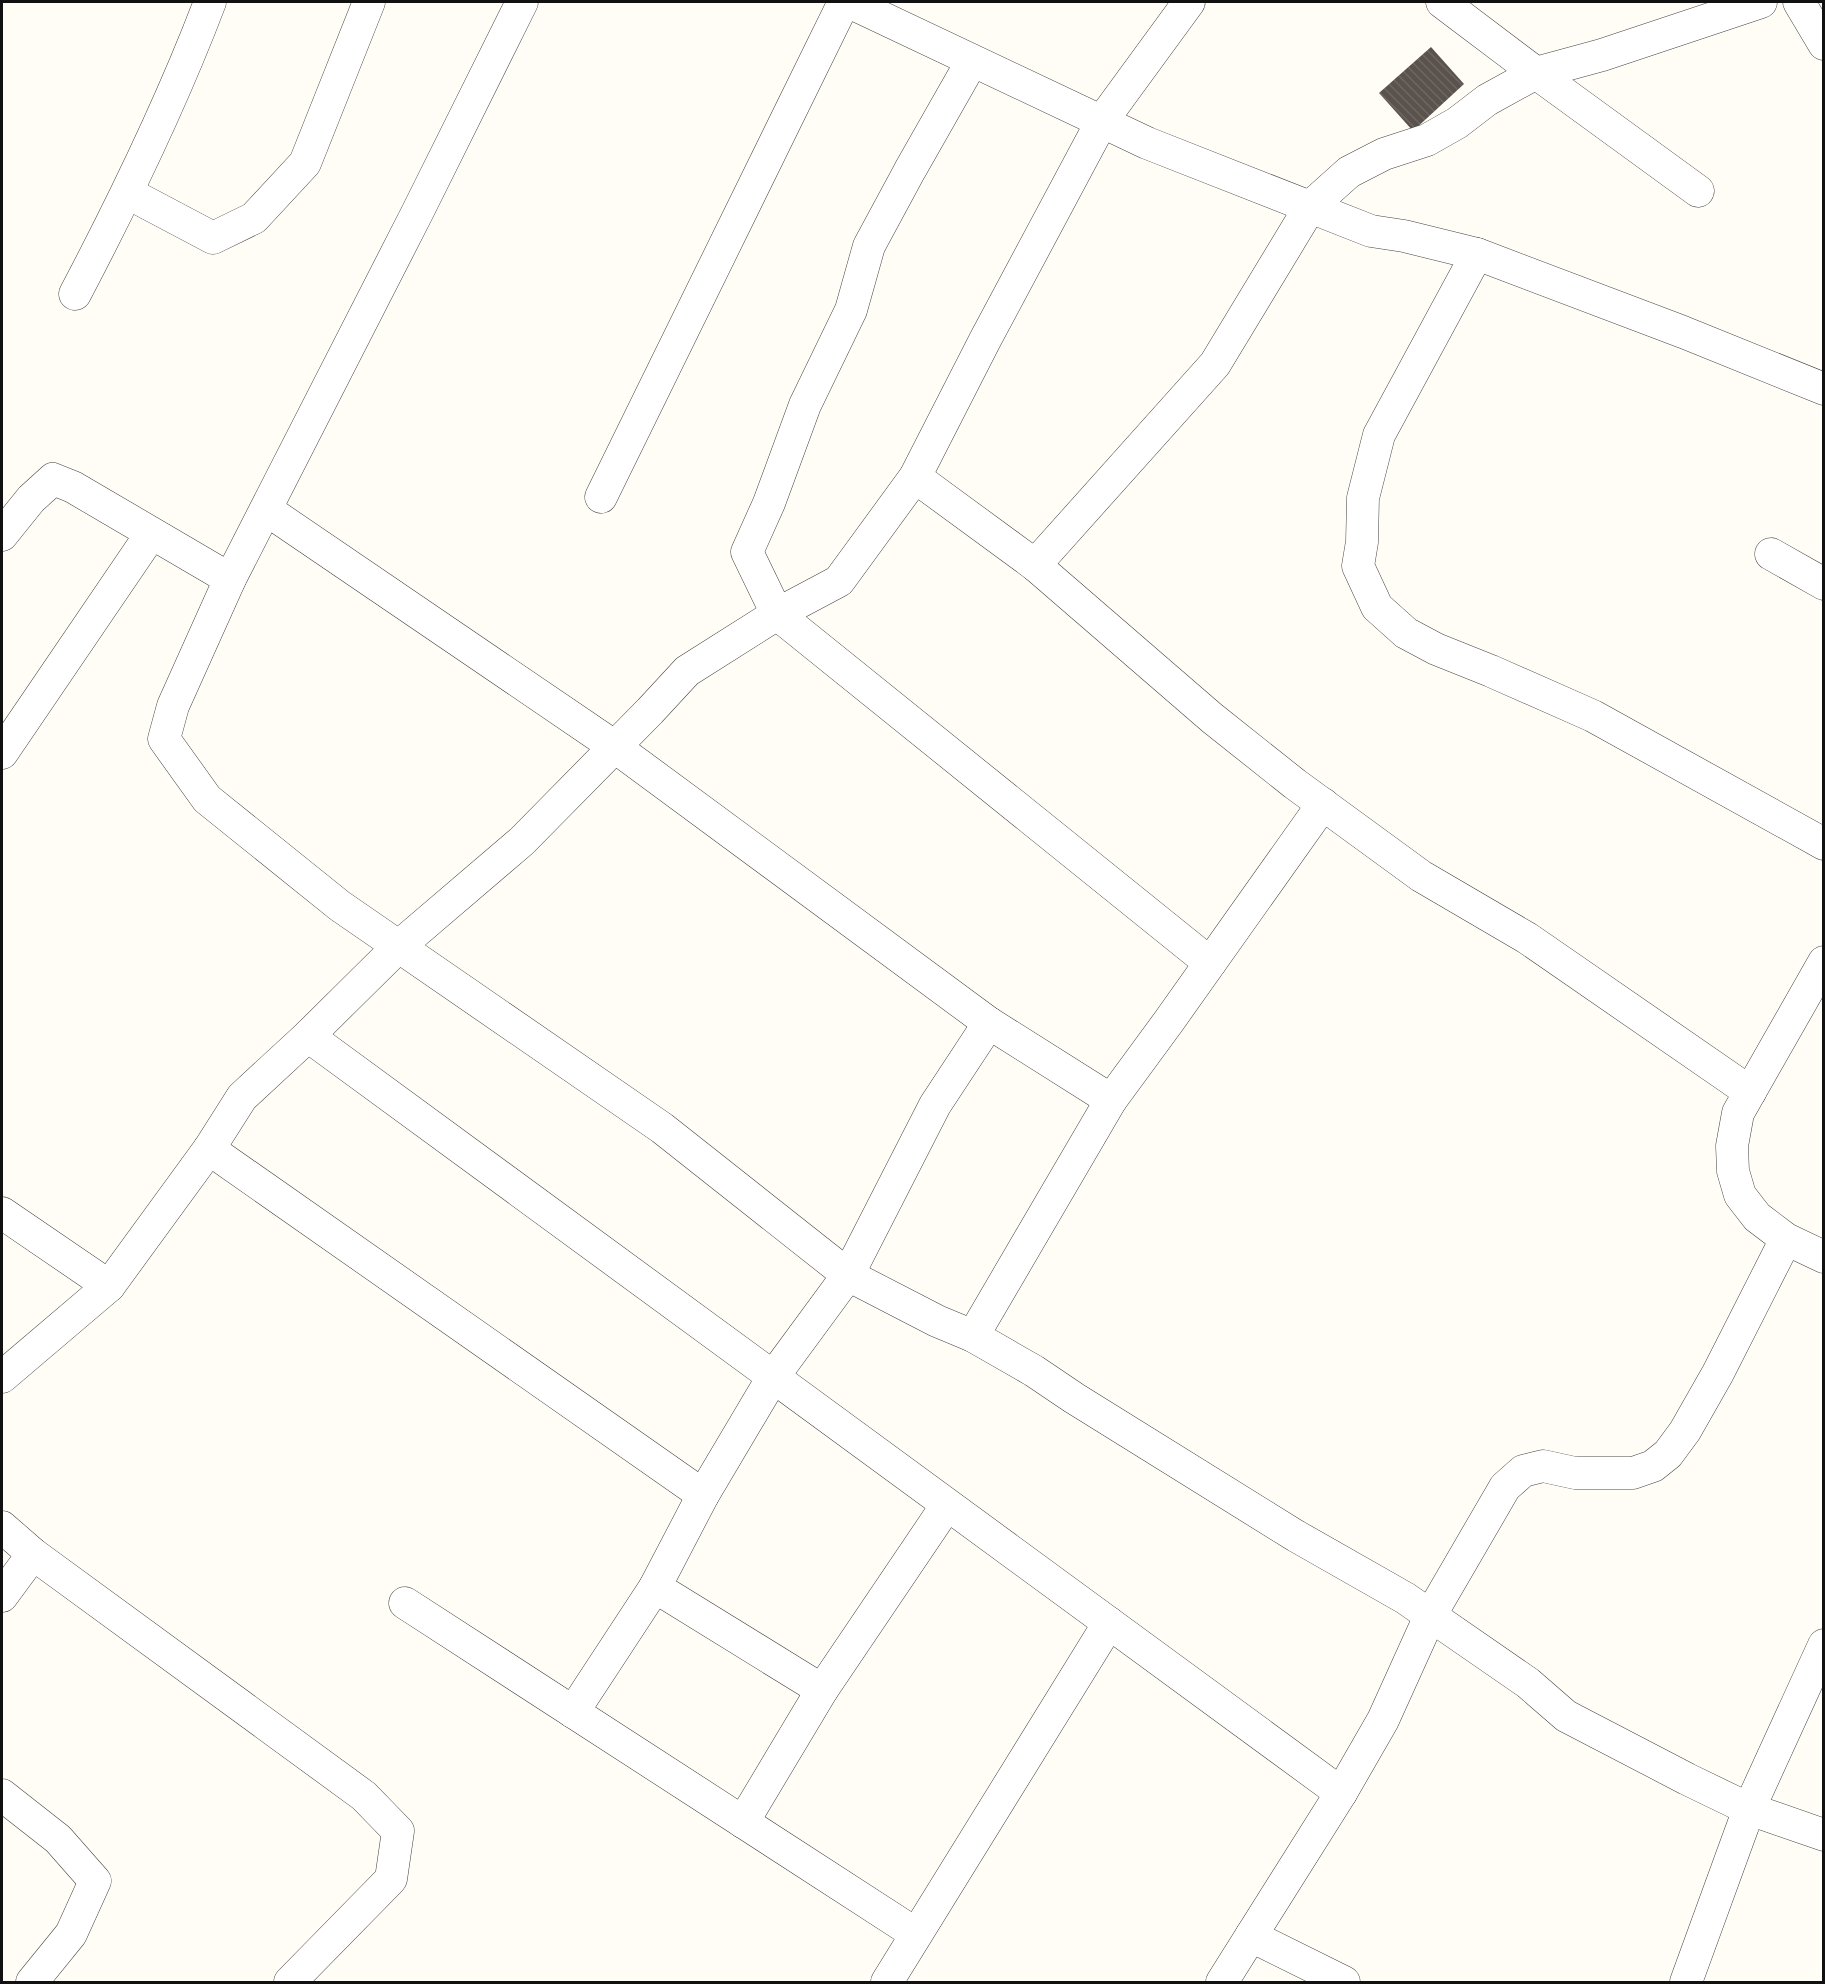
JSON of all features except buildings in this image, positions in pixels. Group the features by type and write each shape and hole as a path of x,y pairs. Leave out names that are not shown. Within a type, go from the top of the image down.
{"street":[{"path":"75,294 128,193 184,70 210,2"},
{"path":"128,193 213,238 254,218 305,162 369,2"},
{"path":"522,2 231,579 173,706 164,739 207,799 340,906 662,1128 848,1275 937,1321 974,1336 1035,1371 1074,1398 1296,1536 1405,1598 1528,1683 1566,1716 1749,1809 1824,1835"},
{"path":"601,497 844,2"},
{"path":"849,2 1102,122 1310,207 1371,231 1404,236 1477,254 1683,332 1824,389"},
{"path":"2,1377 109,1286 209,1149 242,1097 398,947 522,841 687,671 777,614 839,581 915,477 985,340 1102,122 1189,2"},
{"path":"1442,2 1698,191"},
{"path":"1035,565 1215,364 1310,207 1349,172 1384,154 1427,140 1457,123 1487,100 1536,73 1602,56 1761,2"},
{"path":"1799,2 1824,44"},
{"path":"972,61 869,246 850,310 805,405 769,503 747,552 777,614 1210,963"},
{"path":"1477,254 1379,435 1363,498 1362,542 1358,566 1377,607 1406,633 1436,649 1593,716 1824,844"},
{"path":"915,477 1035,565 1203,711 1323,804 1421,876 1527,938 1750,1092"},
{"path":"2,535 31,499 53,479 73,488 231,579"},
{"path":"267,510 615,747 989,1023 1111,1100"},
{"path":"4,746 151,534"},
{"path":"1771,554 1824,584"},
{"path":"974,1336 1111,1100 1323,804"},
{"path":"1824,962 1738,1113 1732,1146 1733,1171 1740,1195 1757,1217 1786,1239 1824,1257"},
{"path":"573,1712 655,1587 703,1495 773,1377 848,1275 935,1105 989,1023"},
{"path":"308,1036 1341,1793"},
{"path":"209,1149 703,1495"},
{"path":"2,1213 109,1286"},
{"path":"1221,1983 1341,1793 1383,1720 1430,1616 1504,1487 1523,1471 1543,1467 1575,1473 1633,1473 1653,1466 1668,1454 1685,1431 1718,1373 1786,1239"},
{"path":"743,1822 822,1690 947,1505"},
{"path":"2,1527 33,1554 364,1796 398,1831 391,1879 290,1983"},
{"path":"2,1596 33,1554"},
{"path":"655,1587 822,1690"},
{"path":"405,1604 916,1935"},
{"path":"887,1983 1109,1623"},
{"path":"1686,1983 1749,1809 1824,1645"},
{"path":"2,1795 58,1839 95,1881 71,1934 32,1983"},
{"path":"1251,1936 1344,1983"}]}
